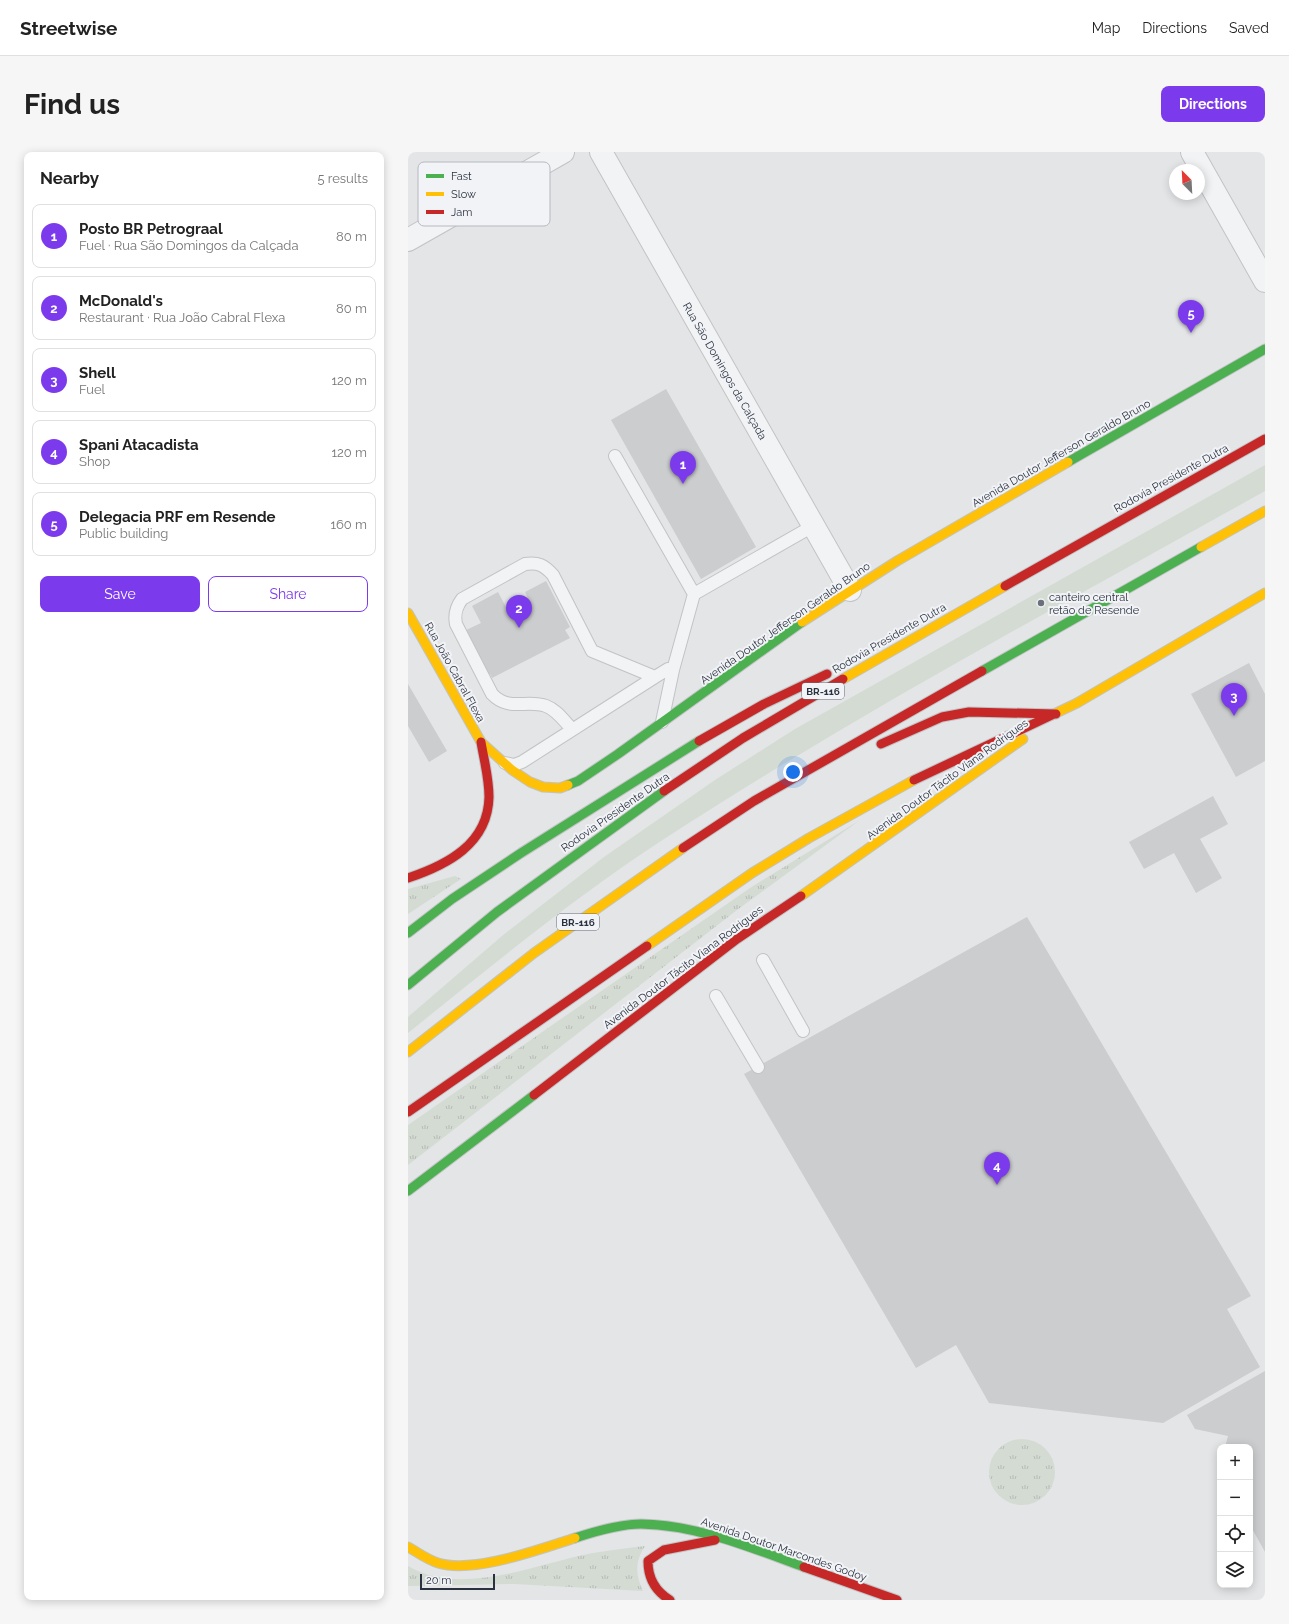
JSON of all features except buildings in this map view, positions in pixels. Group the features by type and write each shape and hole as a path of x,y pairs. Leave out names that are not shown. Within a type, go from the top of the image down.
{"main road":[{"name":"Avenida Doutor Jefferson Geraldo Bruno","path":"481,742 504,763 530,782 543,787 560,788 578,781 850,590 904,557 1265,349"},
{"name":"Rodovia Presidente Dutra","path":"408,986 497,912 643,806 743,738 964,609 1265,438"},
{"name":"BR-116","path":"408,1052 479,994 612,897 687,844 754,801 1265,511"},
{"name":"Avenida Doutor Tácito Viana Rodrigues","path":"408,1112 752,873 809,838 929,772 1056,714 1265,593"},
{"path":"864,656 964,609"},
{"name":"Rua João Cabral Flexa","path":"408,613 481,742"},
{"path":"408,933 452,899 671,757 764,704 835,670"},
{"path":"874,747 942,717 969,712 1056,714"},
{"name":"Avenida Doutor Tácito Viana Rodrigues","path":"408,1192 737,939 981,770 1056,714"},
{"path":"408,878 440,866 461,855 482,826 488,806 487,782 481,742"},
{"path":"754,801 846,760"},
{"name":"Avenida Doutor Marcondes Godoy","path":"408,1547 438,1563 458,1565 482,1564 530,1552 600,1530 640,1524 677,1527 722,1538 897,1600"},
{"path":"670,1600 664,1597 651,1581 647,1571 648,1561 664,1550 722,1538"}],"street":[{"path":"545,162 563,152"},
{"name":"Rua São Domingos da Calçada","path":"601,152 850,590"},
{"path":"1192,152 1265,281"},
{"path":"408,240 433,226"}],"lane":[{"path":"615,456 694,594"},
{"path":"662,723 673,670 694,594 813,526"},
{"path":"572,730 554,710 545,705 508,704 498,700 492,694 456,624 454,616 457,606 462,599 525,564 535,563 544,566 553,575 592,651 654,677"},
{"path":"504,763 514,765 522,762 668,669"},
{"path":"763,960 803,1030"},
{"path":"716,996 758,1067"}],"green space":[{"path":"1265,465 1265,491 886,703 811,747 664,839 598,884 566,908 408,1033 408,1017 502,936 604,857 715,780 795,729"},
{"path":"860,820 737,910 408,1165 408,1125 750,888"},
{"path":"455,876 461,879 408,914 408,889"},
{"path":"1022,1439 1034,1442 1045,1449 1052,1460 1055,1472 1052,1484 1045,1495 1034,1502 1022,1505 1010,1502 999,1495 992,1484 989,1472 992,1460 999,1449 1010,1442"},
{"path":"645,1546 639,1557 637,1568 637,1574 643,1591 514,1584 408,1586 408,1566 429,1575 452,1579 475,1579 524,1570 593,1553"}],"traffic: fast":[{"path":"1068,462 1265,349"},
{"path":"982,671 1201,547"},
{"path":"568,785 578,781 618,754 802,622"},
{"path":"408,933 452,899 521,853 699,741"},
{"path":"408,985 497,912 664,791"},
{"path":"408,1191 534,1095"},
{"path":"575,1538 600,1530 625,1525 662,1525 704,1533 765,1552 804,1567"}],"traffic: slow":[{"path":"802,622 897,561 1068,462"},
{"path":"1201,547 1265,511"},
{"path":"843,679 1005,586"},
{"path":"1054,714 1077,703 1265,593"},
{"path":"408,613 481,742 512,770 530,782 543,787 560,788 568,785"},
{"path":"801,896 1023,739"},
{"path":"647,946 752,873 809,838 914,780"},
{"path":"408,1052 534,953 683,848"},
{"path":"408,1547 426,1558 438,1563 453,1566 488,1563 507,1559 575,1538"}],"traffic: jam":[{"path":"1005,586 1265,439"},
{"path":"683,848 754,801 982,671"},
{"path":"699,741 764,704 827,674"},
{"path":"664,791 743,738 843,679"},
{"path":"881,744 942,717 969,712 1056,714"},
{"path":"914,780 1054,714"},
{"path":"408,878 423,873 451,859 473,840 481,828 487,813 489,797 481,742"},
{"path":"534,1095 737,939 801,896"},
{"path":"408,1112 647,946"},
{"path":"670,1600 653,1584 649,1573 648,1561 664,1550 715,1540"},
{"path":"804,1567 897,1600"}],"place":[{"name":"Delegacia PRF em Resende","path":"1191,333"},
{"name":"Posto BR Petrograal","path":"683,484"},
{"name":"canteiro central retão de Resende","path":"1041,603"},
{"name":"McDonald's","path":"519,628"},
{"name":"Shell","path":"1234,716"},
{"name":"Spani Atacadista","path":"997,1185"}]}
